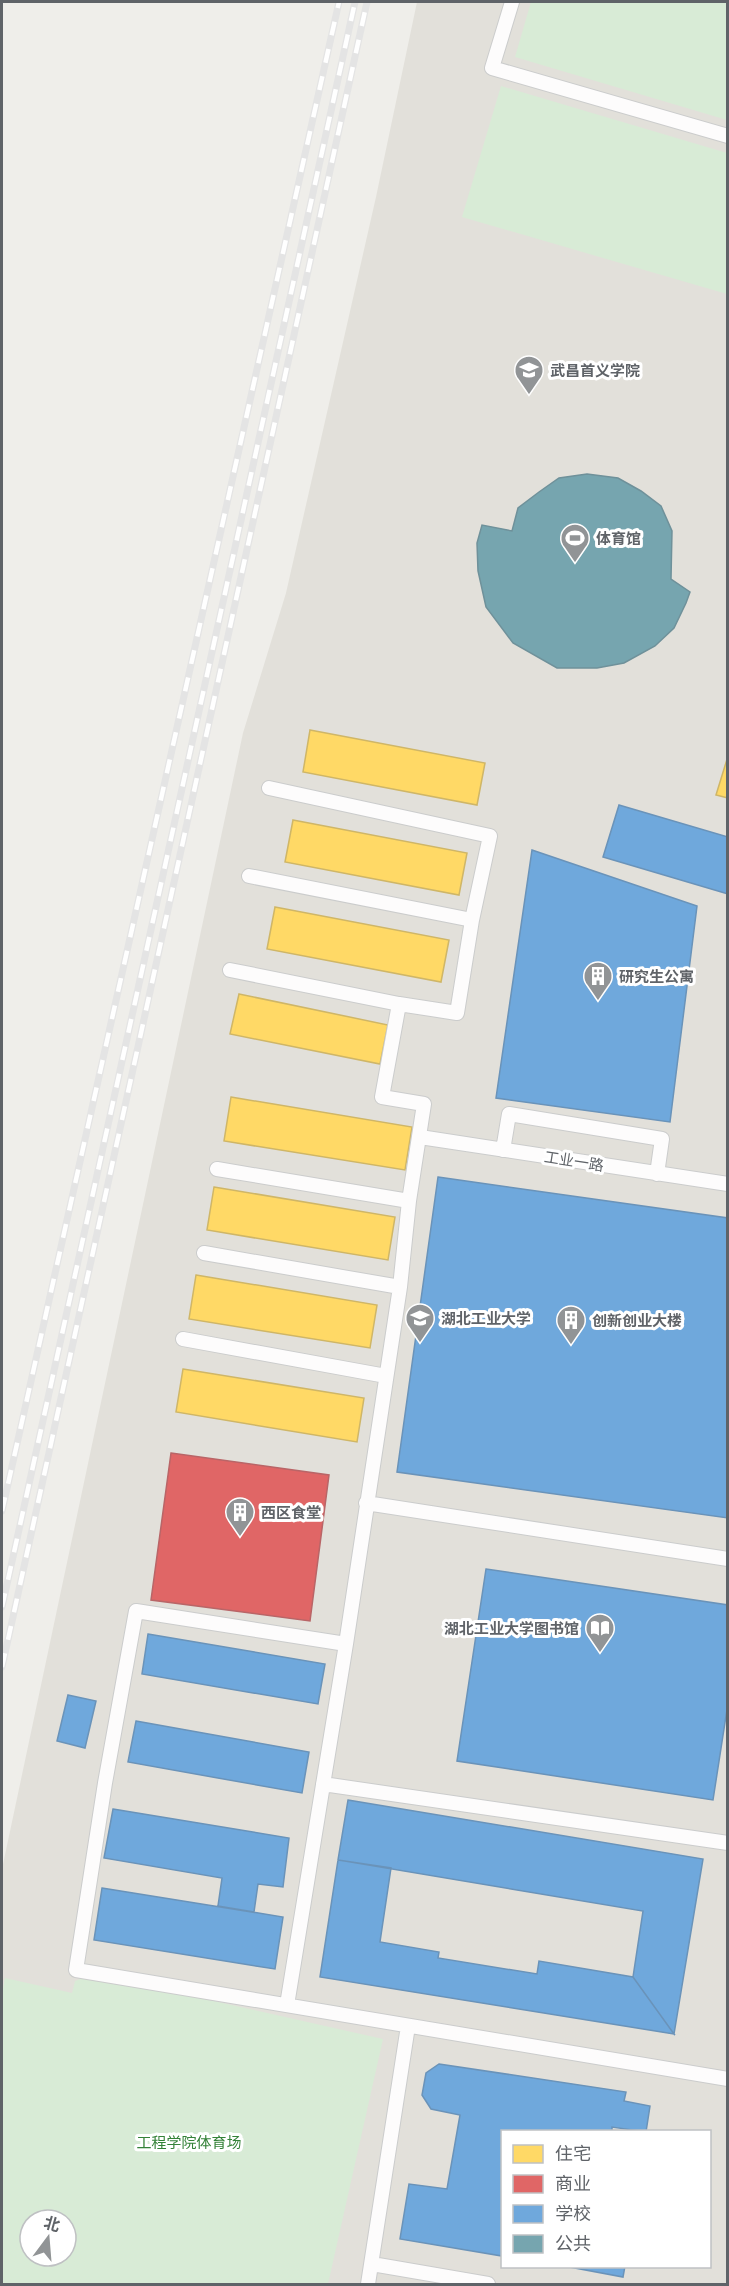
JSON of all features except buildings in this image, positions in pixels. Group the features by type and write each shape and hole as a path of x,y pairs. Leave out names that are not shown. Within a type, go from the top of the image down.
{"street":[{"path":"512,2 492,68 728,136"},
{"path":"230,970 399,1004 457,1013 472,920 490,836 269,788"},
{"path":"249,876 472,920"},
{"path":"287,2005 346,1644 400,1287 424,1104 382,1097 399,1004"},
{"path":"503,1150 508,1114 662,1139 657,1174"},
{"name":"工业一路","path":"420,1137 728,1184"},
{"path":"217,1169 410,1201"},
{"path":"204,1253 400,1287"},
{"path":"183,1339 386,1376"},
{"path":"366,1503 728,1559"},
{"path":"346,1644 136,1611 105,1783 76,1970 728,2079"},
{"path":"323,1784 728,1843"},
{"path":"368,2284 408,2026"},
{"path":"372,2264 488,2284"}],"shaded area":[{"name":"湖北工业大学","path":"417,2 727,2 727,2284 2,2284 2,1869 243,733 286,593 376,197"}],"green space":[{"path":"531,2 727,2 727,120 515,57"},
{"path":"501,86 727,153 727,294 462,217"},
{"name":"工程学院体育场","path":"93,1974 383,2039 328,2284 2,2284 2,1994 5,1978 72,1993 75,1981"}],"railway":[{"path":"2,1511 339,2"},
{"path":"2,1607 355,2"},
{"path":"2,1667 367,2"}],"place":[{"name":"武昌首义学院","path":"529,396"},
{"name":"体育馆","path":"575,564"},
{"name":"研究生公寓","path":"598,1002"},
{"name":"湖北工业大学","path":"420,1344"},
{"name":"创新创业大楼","path":"571,1346"},
{"name":"西区食堂","path":"240,1538"},
{"name":"湖北工业大学图书馆","path":"600,1654"}]}
